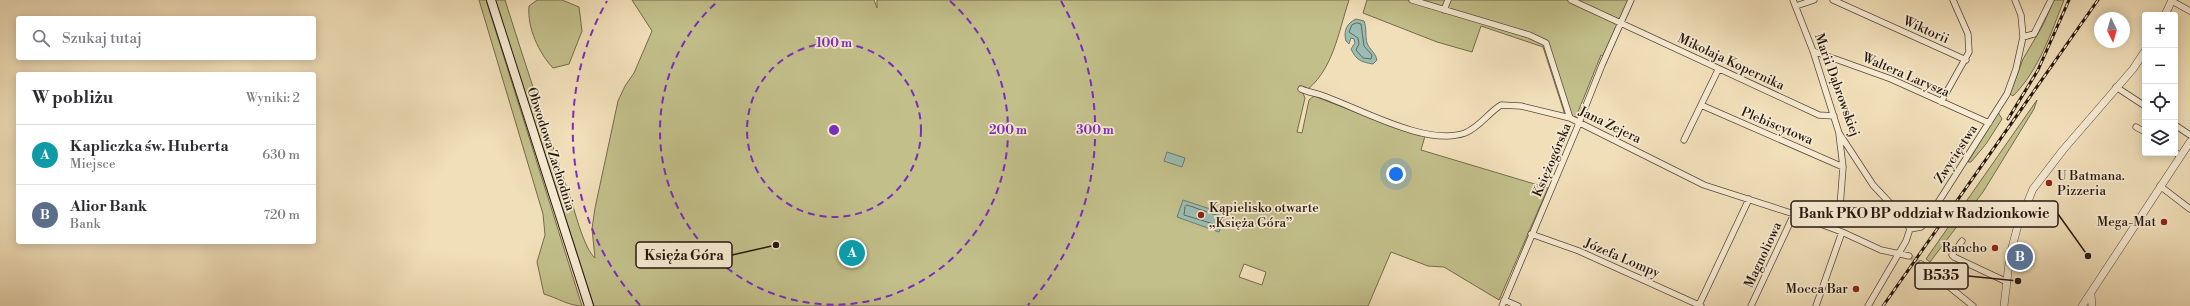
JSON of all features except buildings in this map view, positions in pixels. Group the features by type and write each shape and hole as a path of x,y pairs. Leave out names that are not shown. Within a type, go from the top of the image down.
{"main road":[{"name":"Obwodowa Zachodnia","path":"491,0 589,306"}],"street":[{"path":"1412,0 1529,35 1546,43 1570,118"},
{"path":"1444,10 1448,0"},
{"name":"Mikołaja Kopernika","path":"1571,0 1620,22 1718,70 1819,115 1834,116"},
{"name":"Księżogórska","path":"1503,303 1620,22 1631,0"},
{"path":"1794,3 1814,0"},
{"name":"Wiktorii","path":"1833,0 1966,60"},
{"path":"1940,102 1966,60 1970,44 1968,34 1953,0"},
{"name":"Zwycięstwa","path":"1910,229 1921,227 1925,223 2006,94 2016,70 2023,37 2020,15 2015,0"},
{"path":"2023,37 2034,34 2051,0"},
{"path":"2166,12 2172,0 2190,11"},
{"name":"Marii Dąbrowskiej","path":"1794,3 1813,51 1839,133 1873,185 1902,216 1910,229"},
{"name":"Waltera Larysza","path":"1813,51 1891,79 1989,123"},
{"path":"2004,306 2010,255 2018,224 2033,189 2063,150 2133,69 2142,56"},
{"path":"1684,140 1718,70"},
{"path":"2116,87 2142,104"},
{"name":"Jana Zejera","path":"1301,90 1321,95 1392,124 1439,136 1458,134 1471,130 1501,105 1521,106 1570,118 1704,185 1835,229 1881,250 1899,252 1909,256"},
{"name":"Plebiscytowa","path":"1701,105 1843,167"},
{"path":"2136,127 2142,130"},
{"path":"2178,127 2190,135"},
{"path":"1835,229 1840,207 1843,167 1839,133"},
{"path":"2178,154 2190,142"},
{"path":"2082,306 2160,186 2177,156"},
{"path":"2160,186 2190,209"},
{"path":"1700,305 1749,200"},
{"name":"Magnoliowa","path":"1751,306 1794,214"},
{"path":"1868,306 1899,252 1910,229"},
{"path":"1816,306 1842,232"},
{"name":"Józefa Lompy","path":"1531,234 1579,251 1700,305"},
{"path":"1962,241 1952,255 1954,257 2007,282"},
{"path":"1921,264 1973,306"},
{"path":"2091,294 2092,306"},
{"path":"1503,303 1518,306"}],"shaded area":[{"path":"479,0 486,0 582,306 577,306 544,294 537,262 545,235 543,214"},
{"path":"495,0 505,0 581,231 587,247 595,258 592,229 595,208 618,101 625,86 634,73 652,31 632,0 874,0 877,8 877,0 1349,0 1338,38 1328,63 1313,84 1303,93 1305,98 1297,132 1302,133 1309,100 1314,96 1386,124 1425,136 1421,150 1548,188 1499,300 1444,267 1428,266 1391,252 1368,306 594,306","holes":["1244,264 1266,272 1262,285 1239,277"]},
{"path":"537,0 562,0 579,7 582,31 569,64 553,68 543,55 535,40 530,23 529,6"},
{"path":"1367,0 1628,0 1603,56 1601,55 1576,117 1565,115 1543,47 1481,26 1472,52 1437,42 1363,13"},
{"path":"2054,0 2064,0 2049,38 2030,75 2013,96 2010,94 2023,59 2043,25"},
{"path":"2037,100 2034,109 1983,192 1930,262 1926,259"},
{"path":"1998,112 2002,119 1986,144 1971,162 1968,162"}],"water":[{"path":"1356,19 1364,21 1367,43 1377,60 1373,64 1362,61 1355,56 1351,49 1355,43 1354,39 1351,38 1349,44 1346,41 1346,28"},
{"path":"1167,152 1185,158 1182,167 1164,161"},
{"name":"Kąpielisko otwarte „Księża Góra”","path":"1183,200 1225,214 1219,232 1177,217"}],"tunnel":[{"path":"1909,256 1921,264"}],"railway":[{"path":"2008,119 2038,70 2069,0"},
{"path":"1883,306 2098,0"}],"place":[{"name":"U Batmana. Pizzeria","path":"2049,183"},
{"name":"Kąpielisko otwarte „Księża Góra”","path":"1201,215"},
{"name":"Mega-Mat","path":"2164,222"},
{"name":"Księża Góra","path":"776,245"},
{"name":"Rancho","path":"1995,248"},
{"name":"Kapliczka św. Huberta","path":"852,253"},
{"name":"Bank PKO BP oddział w Radzionkowie","path":"2088,256"},
{"name":"Alior Bank","path":"2020,257"},
{"name":"B535","path":"2018,281"},
{"name":"Mocca Bar","path":"1856,289"}]}
